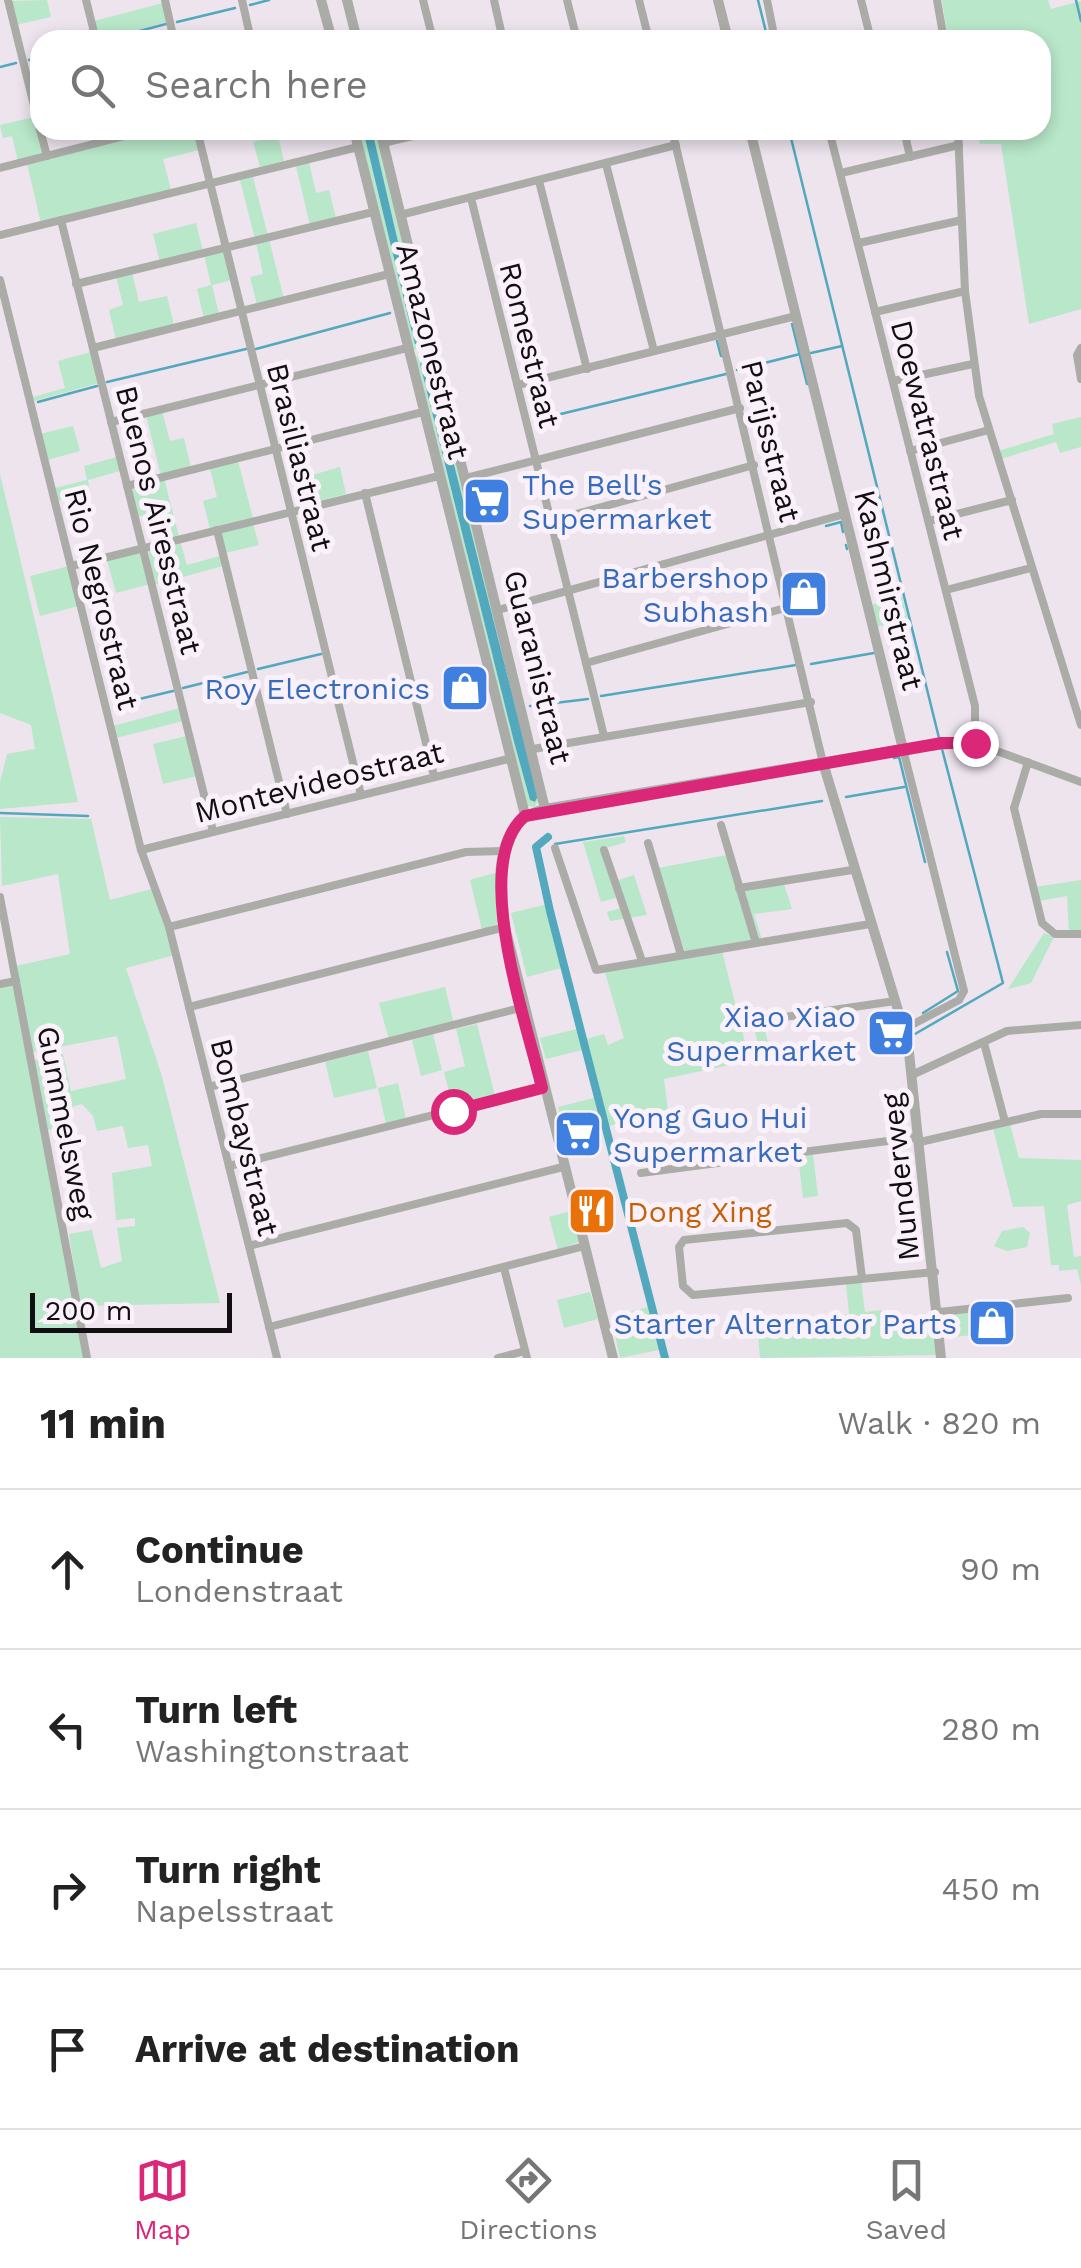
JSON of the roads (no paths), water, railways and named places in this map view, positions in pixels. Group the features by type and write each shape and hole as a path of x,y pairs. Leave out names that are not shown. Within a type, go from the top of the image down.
{"street":[{"path":"8,0 30,89"},
{"path":"86,0 94,30"},
{"path":"164,0 172,30"},
{"path":"242,0 249,30"},
{"path":"322,0 329,30"},
{"path":"347,0 354,30"},
{"path":"422,0 430,30"},
{"path":"494,0 501,30"},
{"path":"567,0 574,30"},
{"path":"639,0 646,30"},
{"path":"718,0 726,30"},
{"path":"767,0 773,30"},
{"path":"861,0 868,30"},
{"path":"937,0 942,30"},
{"path":"337,30 352,22"},
{"path":"42,140 46,156"},
{"path":"0,168 98,140"},
{"name":"Brasiliastraat","path":"198,140 361,795"},
{"name":"Amazonestraat","path":"356,140 525,816"},
{"name":"Guaranistraat","path":"382,140 545,809"},
{"path":"383,143 396,140"},
{"name":"Parijsstraat","path":"674,140 789,607 823,764"},
{"name":"Kashmirstraat","path":"752,140 964,990 959,1000 904,1030"},
{"name":"Doewatrastraat","path":"832,140 975,706 975,743"},
{"path":"906,140 910,157"},
{"path":"959,140 972,364 1081,725"},
{"path":"841,173 960,145"},
{"path":"400,214 676,146"},
{"path":"0,235 358,147"},
{"path":"606,164 654,351"},
{"path":"538,182 586,369"},
{"name":"Romestraat","path":"471,198 604,736"},
{"path":"76,284 374,212"},
{"name":"Buenos Airesstraat","path":"61,220 213,831"},
{"path":"859,243 962,220"},
{"path":"93,348 389,274"},
{"name":"Rio Negrostraat","path":"0,280 141,850 169,926"},
{"path":"875,312 965,291"},
{"path":"518,385 796,316"},
{"path":"1081,348 1076,355 1081,379"},
{"path":"112,422 259,385 434,349"},
{"path":"893,381 972,364"},
{"path":"466,478 740,408"},
{"path":"127,486 424,412"},
{"path":"910,452 989,430"},
{"path":"551,521 754,465"},
{"path":"71,566 438,476"},
{"path":"364,493 434,776"},
{"path":"929,521 1012,500"},
{"path":"498,610 845,514"},
{"path":"216,530 286,814"},
{"path":"946,590 1031,568"},
{"path":"586,663 789,607"},
{"path":"533,749 811,702"},
{"path":"613,1358 542,1088 505,927 503,851 515,824 545,809 903,750 975,743 1081,782"},
{"name":"Montevideostraat","path":"141,850 508,759"},
{"path":"1028,762 1014,808 1042,923 1056,934 1081,934"},
{"name":"Munderweg","path":"823,764 914,1074 939,1312 938,1356"},
{"path":"721,825 756,942"},
{"path":"648,842 681,955"},
{"path":"554,848 596,970 870,924"},
{"path":"604,850 642,962"},
{"path":"169,926 466,852 503,851"},
{"path":"739,888 852,870"},
{"name":"Gummelsweg","path":"0,897 86,1358"},
{"name":"Bombaystraat","path":"169,926 276,1358"},
{"path":"189,1007 505,927"},
{"path":"0,984 16,981"},
{"path":"750,1022 895,1001"},
{"path":"210,1087 524,1007"},
{"path":"914,1074 1022,1027 1081,1025"},
{"path":"984,1043 1004,1122"},
{"path":"229,1166 542,1088"},
{"path":"640,1173 920,1139 1042,1114 1081,1114"},
{"path":"249,1246 563,1167"},
{"path":"862,1278 856,1230 847,1223 684,1240 678,1247 686,1292 862,1278 935,1272"},
{"path":"269,1327 585,1246"},
{"path":"498,1358 526,1354 504,1268"},
{"path":"939,1312 1068,1298"}],"water":[{"path":"365,140 374,140 422,345 415,344"},
{"path":"427,358 538,796 535,802 530,800 514,742 420,364"}],"waterway":[{"path":"250,5 269,0"},
{"path":"758,0 766,30"},
{"path":"1076,0 1081,21"},
{"path":"177,22 235,8"},
{"path":"143,30 166,24"},
{"path":"0,67 16,63"},
{"path":"791,140 939,738"},
{"path":"256,349 390,313"},
{"path":"792,324 807,384"},
{"path":"717,341 721,356"},
{"path":"811,353 842,346"},
{"path":"107,382 246,349"},
{"path":"737,370 800,354"},
{"path":"536,420 726,374"},
{"path":"38,402 97,386"},
{"path":"826,526 841,522 843,532"},
{"path":"846,545 847,549"},
{"path":"811,664 874,653"},
{"path":"258,669 321,654"},
{"path":"601,696 796,665"},
{"path":"183,688 247,672"},
{"path":"114,705 173,691"},
{"path":"530,706 588,699"},
{"path":"915,1034 1003,983 942,749"},
{"path":"894,758 899,757 925,862"},
{"path":"846,797 904,787"},
{"path":"555,844 822,801"},
{"path":"0,813 88,816"},
{"path":"548,837 536,847 550,911 665,1358"},
{"path":"923,1013 958,991 947,952"}],"place":[{"name":"The Bell's Supermarket","path":"487,501"},
{"name":"Barbershop Subhash","path":"804,594"},
{"name":"Roy Electronics","path":"465,688"},
{"name":"Xiao Xiao Supermarket","path":"891,1033"},
{"name":"Yong Guo Hui Supermarket","path":"578,1134"},
{"name":"Dong Xing","path":"592,1211"},
{"name":"Starter Alternator Parts","path":"992,1323"}]}
